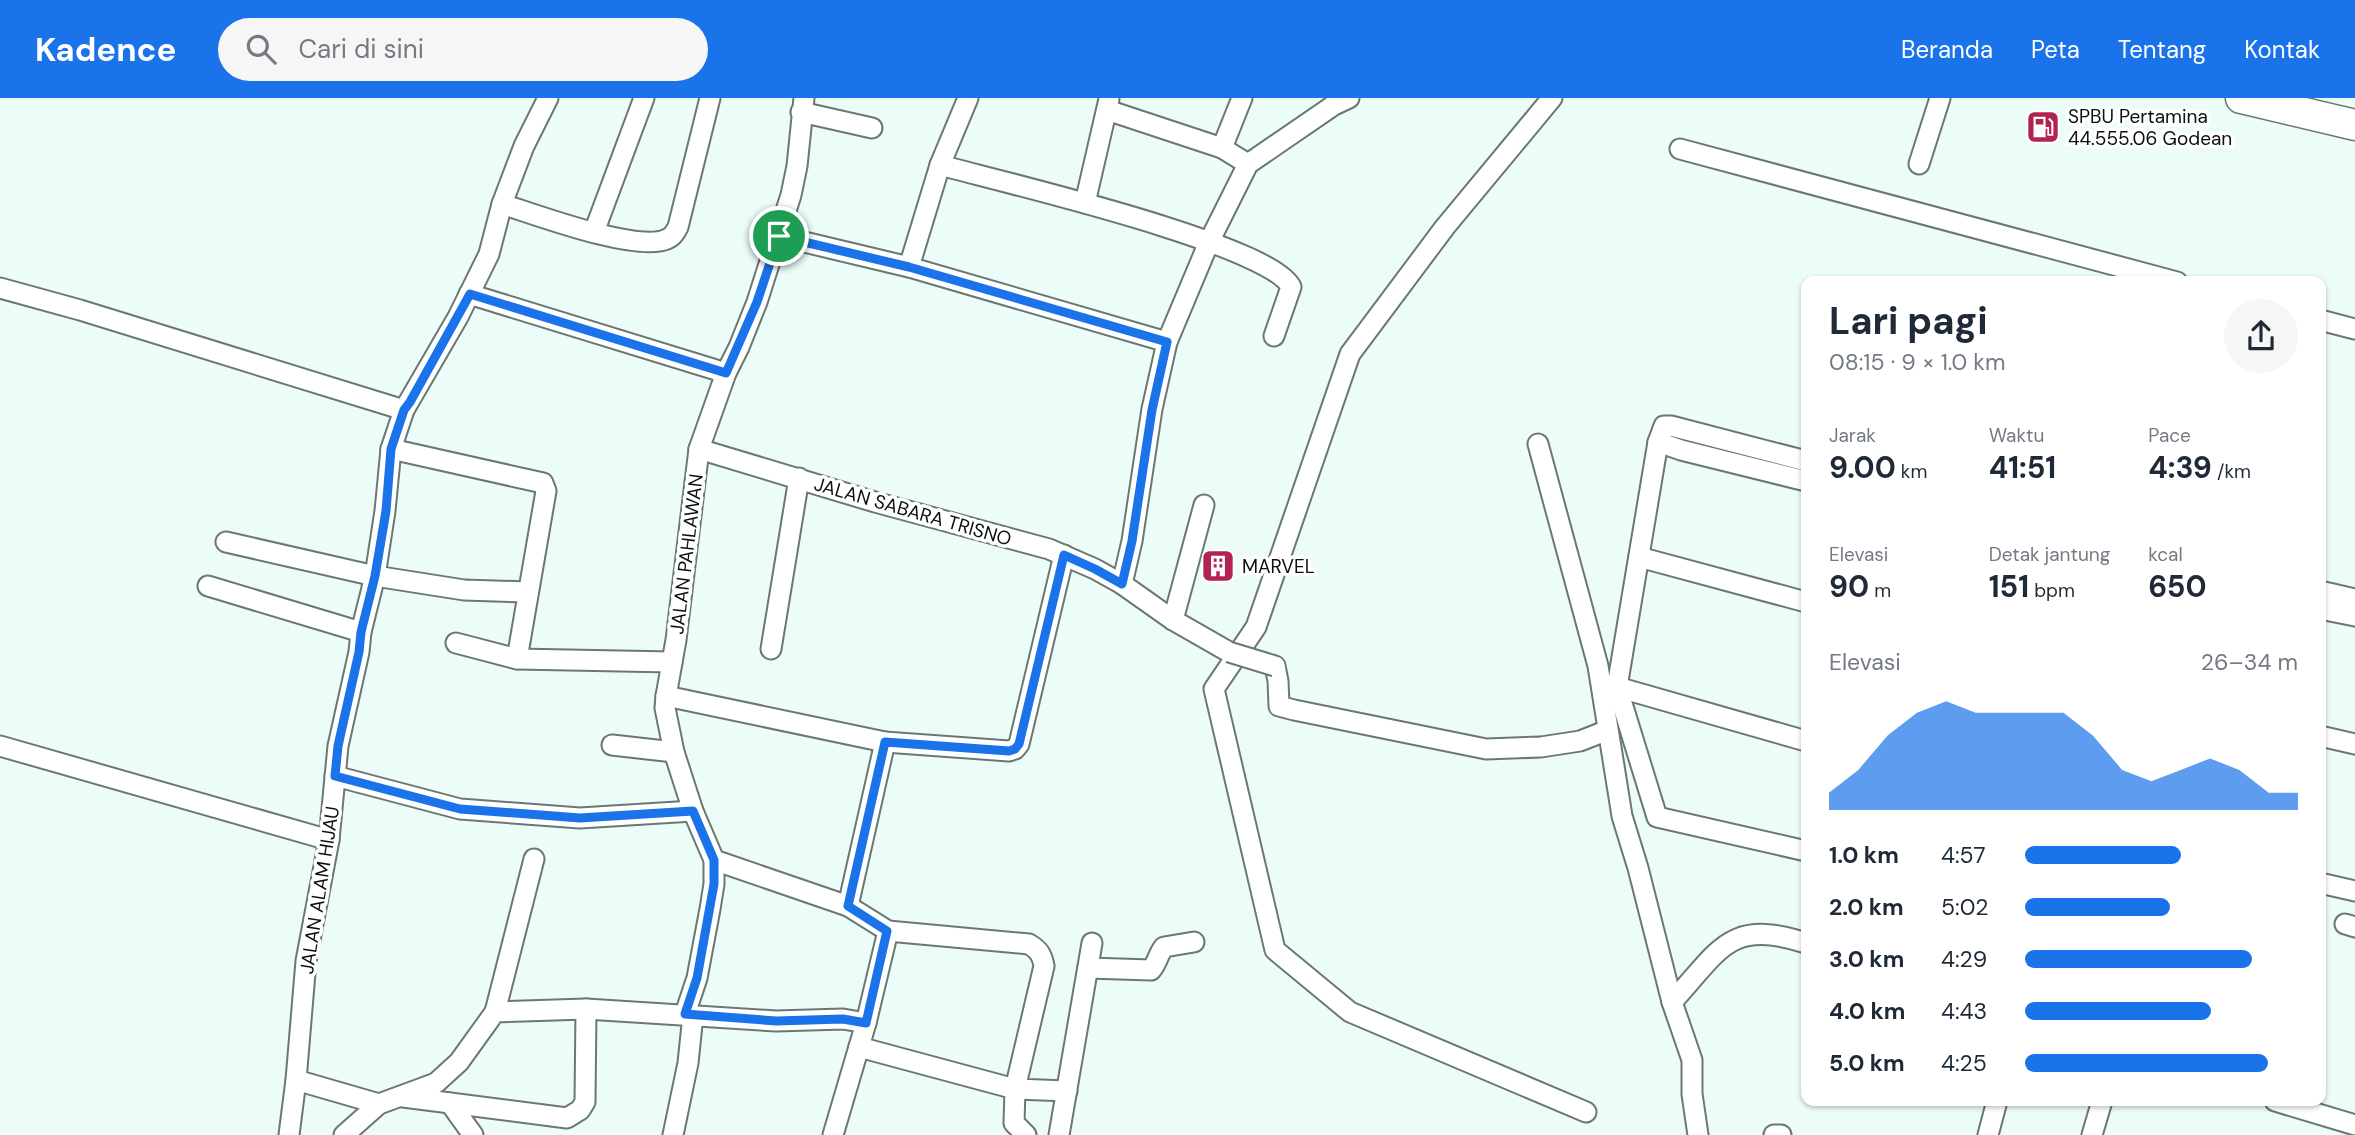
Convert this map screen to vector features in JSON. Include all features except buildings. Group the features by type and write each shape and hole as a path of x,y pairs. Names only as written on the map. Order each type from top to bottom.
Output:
{"main road":[{"path":"2241,98 2355,125"}],"street":[{"name":"JALAN ALAM HIJAU","path":"289,1135 306,961 329,840 338,746 375,576 386,511 391,449 404,410 470,294 489,254 502,204 524,146 548,98"},
{"path":"594,232 644,98"},
{"path":"502,204 594,232 646,242 659,242 673,236 678,227 709,98"},
{"path":"909,267 940,165 968,98"},
{"path":"1122,584 1132,541 1152,410 1167,342 1200,238 1238,157 1242,98"},
{"path":"1238,157 1349,98"},
{"path":"1552,98 1445,227 1350,354 1256,627 1214,689 1275,950 1350,1013 1586,1112"},
{"path":"1919,163 1940,98"},
{"path":"1085,204 1108,104 1238,157"},
{"path":"802,105 872,128"},
{"name":"JALAN PAHLAWAN","path":"673,1135 688,1063 689,1015 710,909 714,860 693,811 674,752 665,708 666,696 699,449 726,373 757,302 792,195 802,105"},
{"path":"1680,149 2155,276"},
{"path":"940,165 1085,204 1200,238 1240,253 1287,279 1292,287 1274,336"},
{"path":"779,236 909,267 1167,342"},
{"path":"0,288 404,410"},
{"path":"470,294 726,373"},
{"path":"2326,322 2355,329"},
{"path":"1801,460 1664,426 1658,442 1617,687 1657,817 1801,850"},
{"path":"1658,442 1801,480"},
{"path":"1538,444 1598,666 1622,816 1672,1002 1692,1060 1692,1094 1698,1135"},
{"path":"391,449 543,483 547,491 517,659"},
{"name":"JALAN SABARA TRISNO","path":"699,449 1064,555 1122,584 1173,620 1228,652 1275,666 1279,706 1486,749 1541,747 1580,741 1607,733"},
{"path":"771,649 799,478"},
{"path":"1173,620 1204,505"},
{"path":"226,542 375,576 464,590 528,592"},
{"path":"666,696 885,742 1009,751 1015,749 1019,744 1064,555"},
{"path":"1639,558 1801,601"},
{"path":"208,586 361,632"},
{"path":"2326,607 2355,599"},
{"path":"2326,609 2355,617"},
{"path":"456,643 517,659 672,662"},
{"path":"1617,687 1801,740"},
{"path":"2326,737 2355,744"},
{"path":"848,906 885,742"},
{"path":"612,745 674,752"},
{"path":"0,746 329,840"},
{"path":"335,776 460,809 580,818 693,811"},
{"path":"344,1135 379,1104 436,1083 459,1062 495,1013 534,859"},
{"path":"714,860 848,906 887,931 1029,944 1038,949 1044,966 1015,1089 1014,1123 1026,1135"},
{"path":"2326,884 2355,891"},
{"path":"833,1135 866,1023 887,931"},
{"path":"1672,1002 1726,943 1750,933 1779,935 1801,942"},
{"path":"1088,968 1151,970 1164,947 1194,942"},
{"path":"1059,1135 1092,943"},
{"path":"495,1013 586,1009 776,1021 843,1019 866,1023"},
{"path":"401,1097 567,1118 580,1110 585,1102 586,1009"},
{"path":"859,1047 1015,1089 1067,1091"},
{"path":"296,1080 379,1104"},
{"path":"450,1103 473,1135"},
{"path":"1988,1135 1996,1106"},
{"path":"2092,1135 2101,1106"},
{"path":"2292,1106 2355,1125"},
{"path":"1774,1135 1781,1135"}],"place":[{"name":"SPBU Pertamina 44.555.06 Godean","path":"2043,127"},
{"name":"MARVEL","path":"1218,566"}],"route":[{"path":"779,236 909,267 1167,342 1152,410 1144,472 1122,584 1064,555 1019,744 1009,751 885,742 848,906 887,931 866,1023 843,1019 776,1021 685,1014 697,978 714,884 714,860 693,811 580,818 460,809 335,776 338,746 375,576 386,511 391,449 404,410 470,294 726,373 757,302 779,236"}]}
